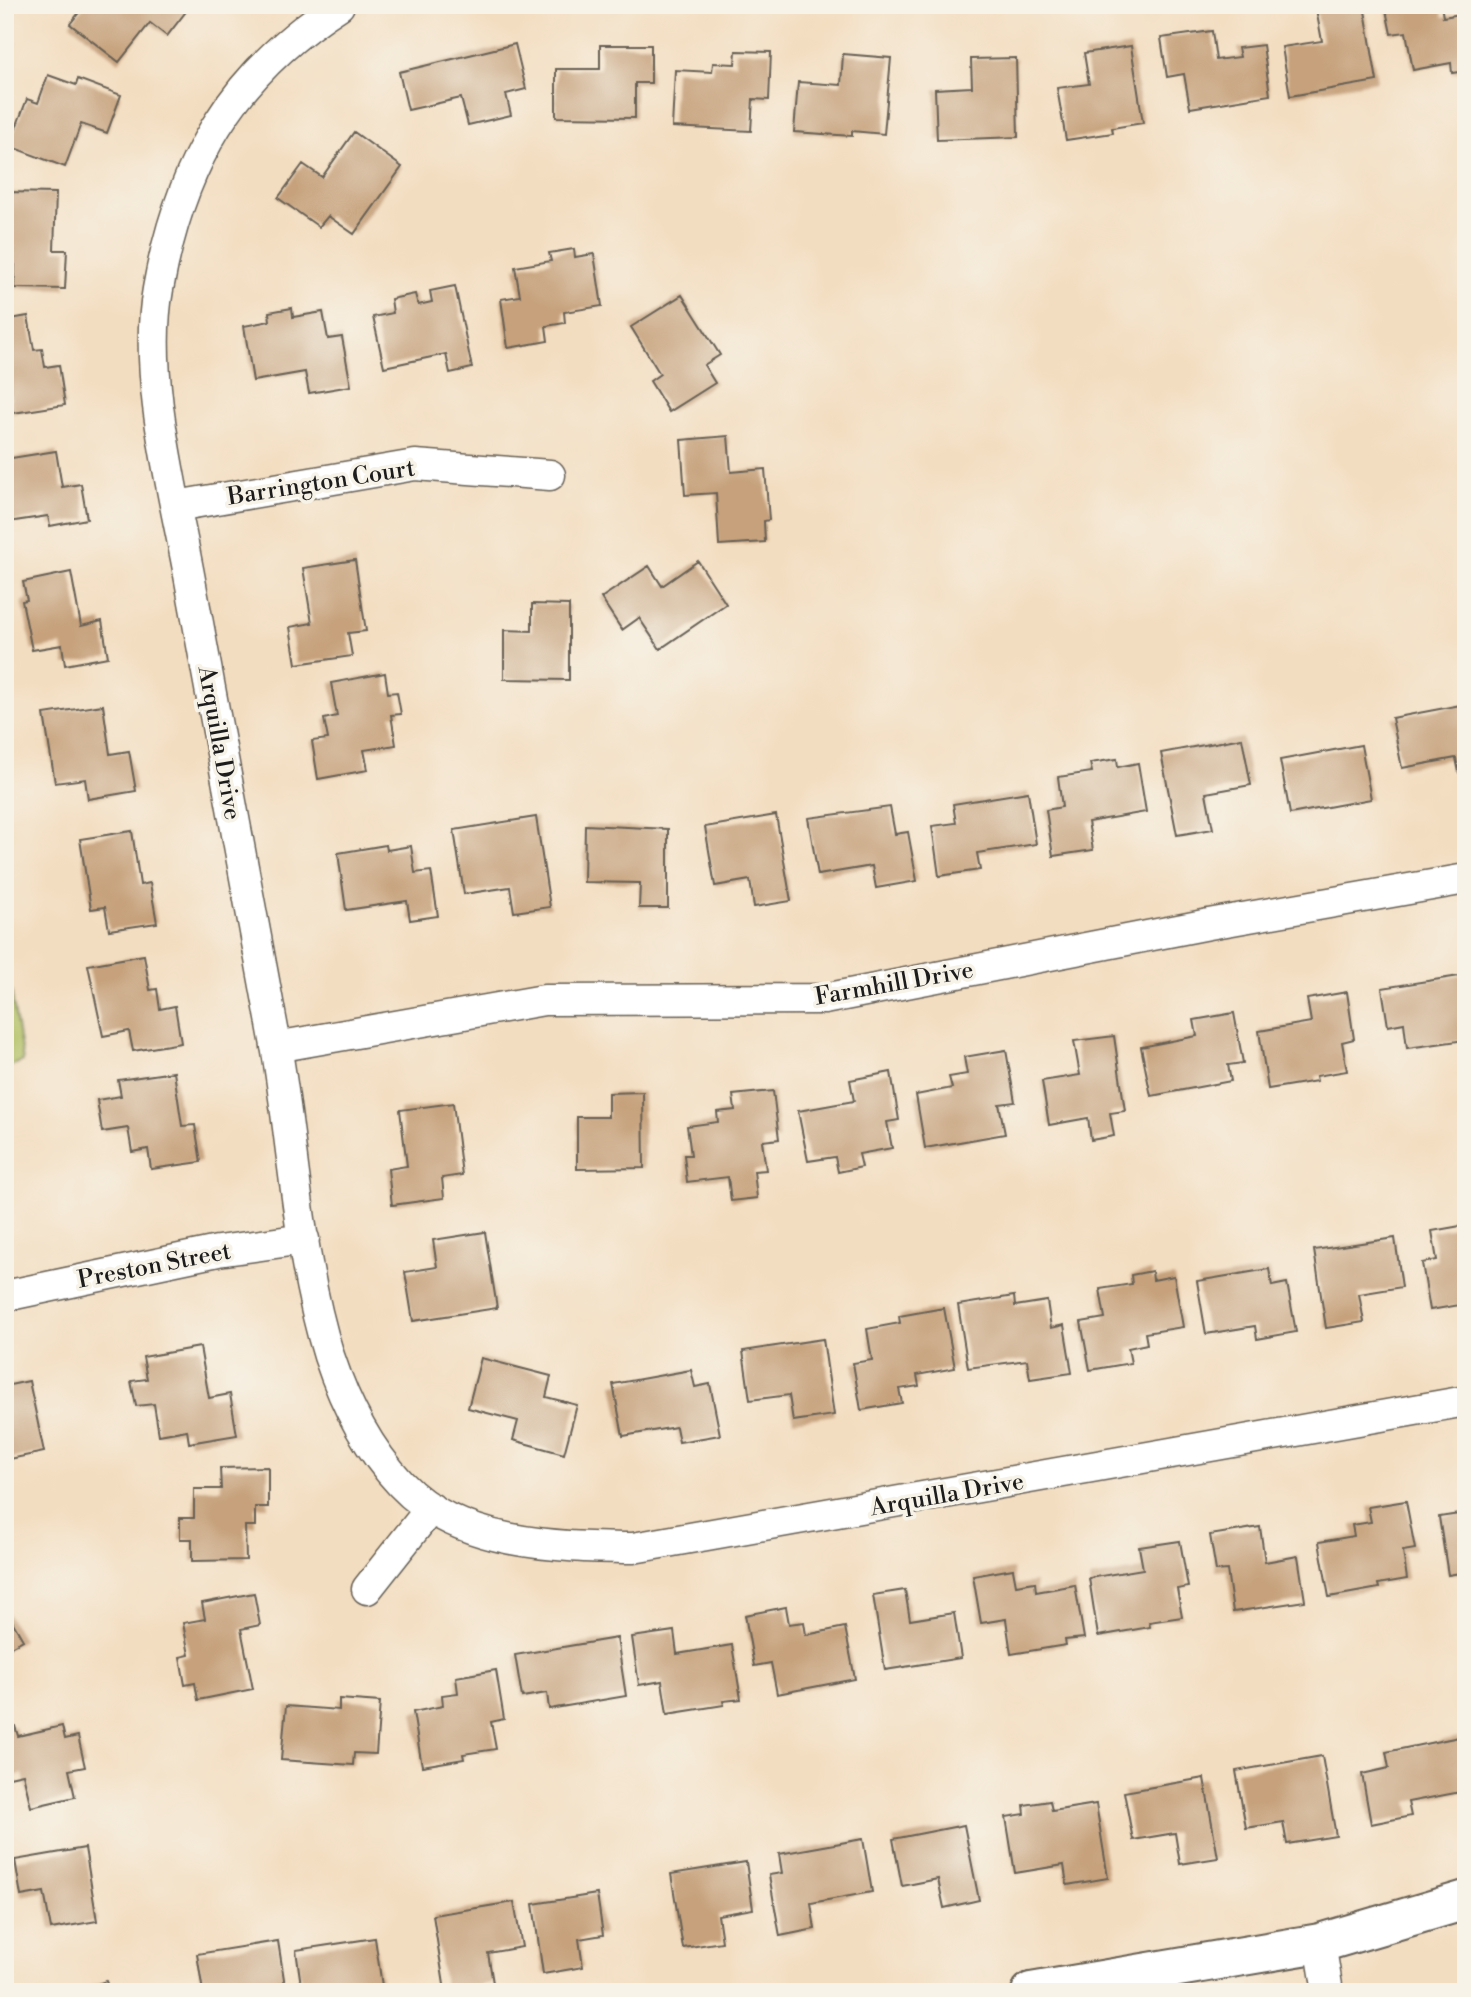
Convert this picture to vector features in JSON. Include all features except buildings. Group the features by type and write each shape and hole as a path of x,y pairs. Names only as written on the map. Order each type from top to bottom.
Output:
{"street":[{"name":"Arquilla Drive","path":"339,5 310,23 259,69 213,126 181,198 158,290 154,332 157,392 276,1047 317,1311 345,1398 401,1484 431,1508 468,1526 509,1538 569,1547 633,1548 1466,1401"},
{"name":"Barrington Court","path":"176,506 415,465 550,475"},
{"name":"Farmhill Drive","path":"276,1047 544,1000 824,999 1209,924 1466,879"},
{"name":"Preston Street","path":"5,1296 218,1251 304,1239"},
{"path":"367,1589 431,1508"},
{"path":"1031,1992 1320,1943 1466,1900"},
{"path":"1320,1943 1328,1992"}],"green space":[{"path":"5,956 23,1061 5,1068"}]}
